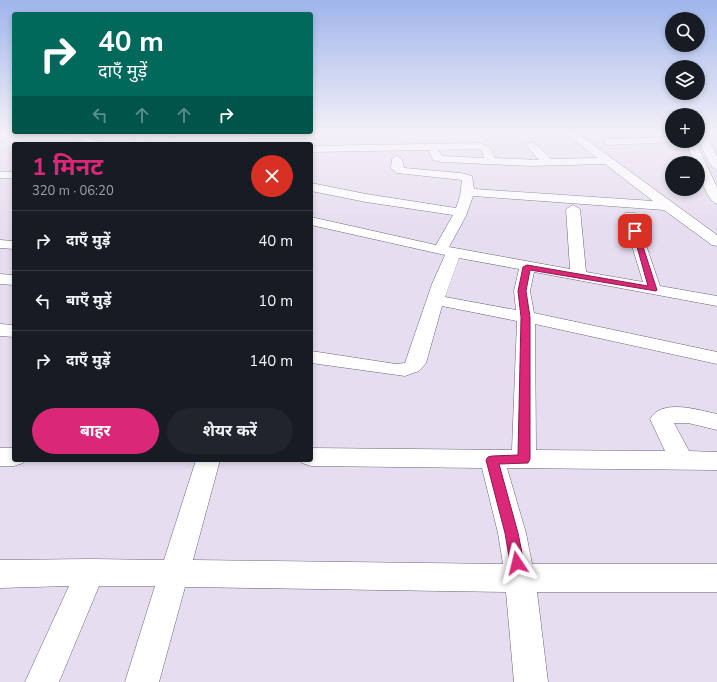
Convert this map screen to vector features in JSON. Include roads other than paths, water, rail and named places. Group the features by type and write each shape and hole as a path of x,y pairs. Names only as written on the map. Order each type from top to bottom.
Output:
{"street":[{"path":"313,357 396,370 412,367 416,363 435,300 454,227 468,192 468,178 466,176 401,171 397,168 397,164"},
{"path":"609,164 717,242"},
{"path":"705,171 714,186 717,200"},
{"path":"0,175 12,175"},
{"path":"313,187 366,198 460,212"},
{"path":"468,192 667,206"},
{"path":"573,209 578,276"},
{"path":"630,216 653,290"},
{"path":"313,231 317,222 447,252 717,301"},
{"path":"0,244 12,245"},
{"path":"524,459 526,317 522,291 527,267"},
{"path":"0,279 12,280"},
{"path":"435,300 526,317 717,358"},
{"path":"0,330 12,331"},
{"path":"682,461 661,419 664,416 672,414 717,422"},
{"path":"0,458 12,457"},
{"path":"313,457 492,460 717,461"},
{"path":"492,460 512,533 520,578 531,682"},
{"path":"142,682 207,462"},
{"path":"42,682 90,572"},
{"path":"0,574 90,572 520,578 717,578"}]}
